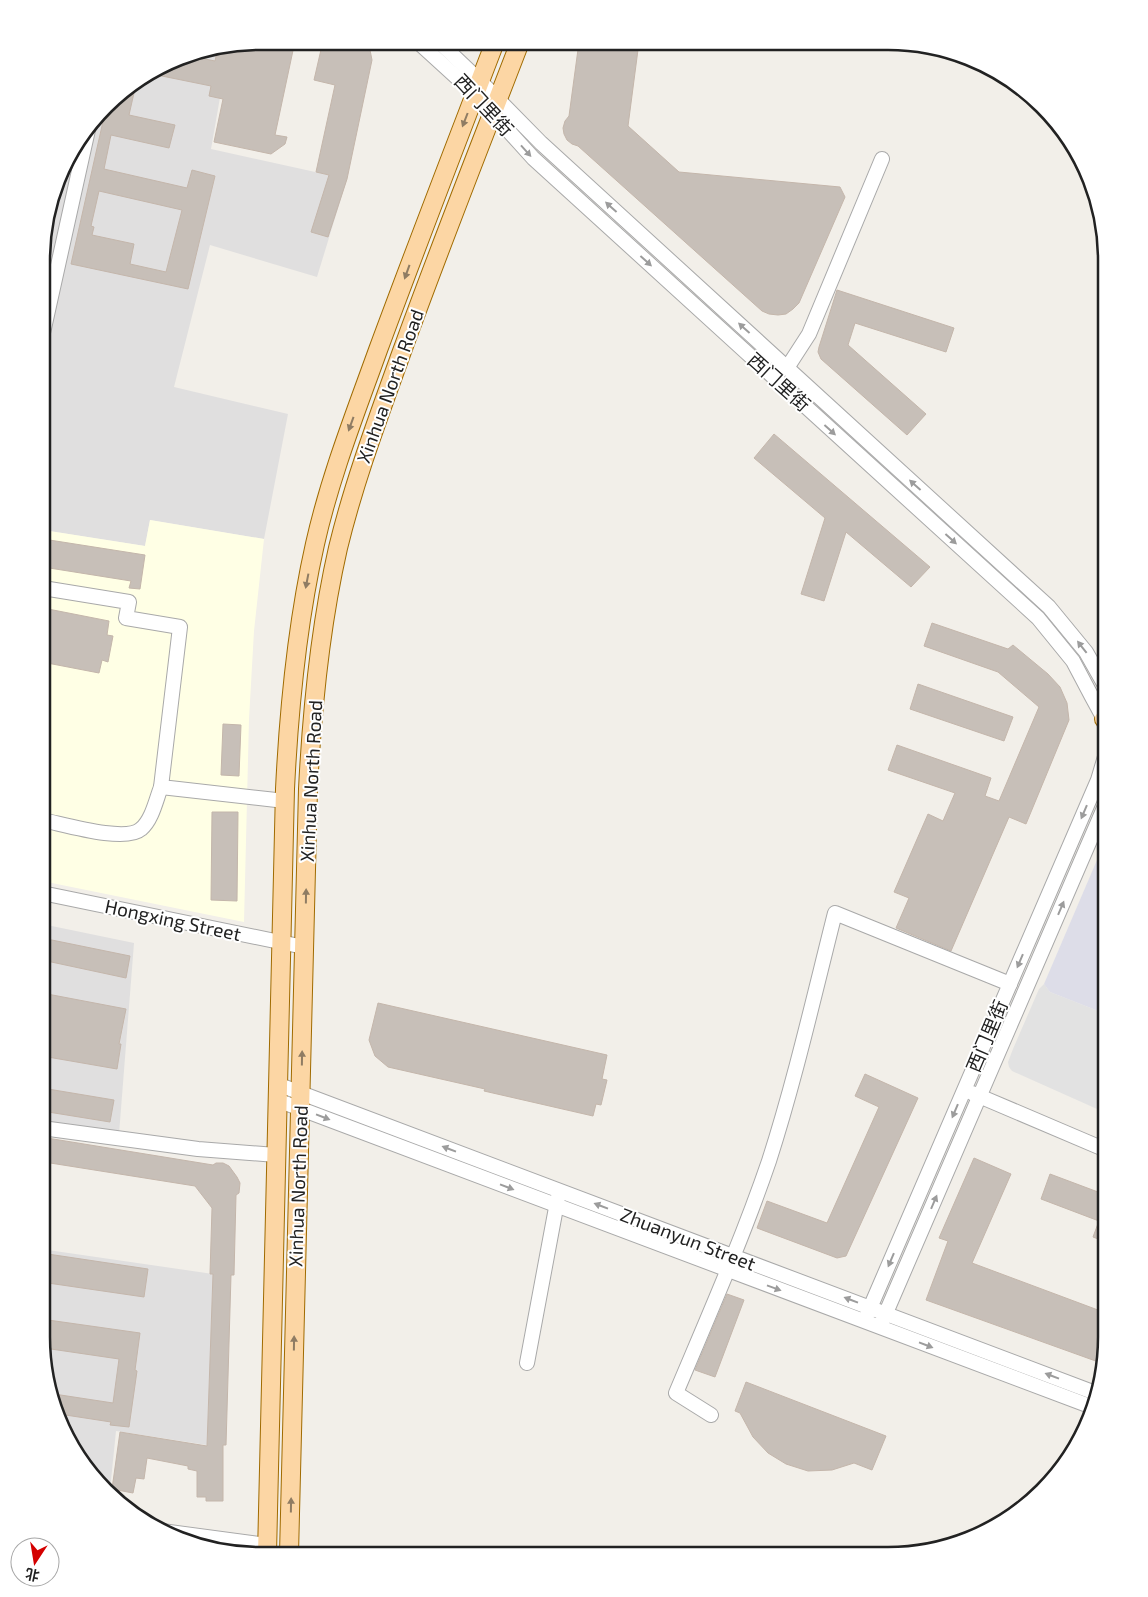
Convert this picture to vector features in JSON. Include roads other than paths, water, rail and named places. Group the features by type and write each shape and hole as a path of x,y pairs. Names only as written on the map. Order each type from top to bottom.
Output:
{"main road":[{"name":"Xinhua North Road","path":"267,1547 285,801 290,715 301,617 315,544 340,453 407,271 492,50"},
{"name":"Xinhua North Road","path":"290,1547 308,790 313,717 324,620 338,549 363,461 435,261 517,50"}],"street":[{"name":"西门里街","path":"428,50 478,88 495,106 532,158 1038,618 1073,661 1098,706"},
{"path":"446,50 478,88"},
{"path":"495,106 541,143 1049,607 1086,652 1098,674"},
{"path":"50,287 85,143"},
{"path":"787,368 809,334 882,159"},
{"path":"50,589 129,602 126,618 180,628 161,787 147,822 134,833 111,834 50,822"},
{"name":"西门里街","path":"865,1322 1098,780"},
{"path":"161,787 285,801"},
{"path":"880,1327 1098,820"},
{"name":"Hongxing Street","path":"50,895 304,947"},
{"path":"711,1416 676,1393 734,1256 768,1162 785,1107 836,913 1010,984"},
{"path":"965,1089 1098,1147"},
{"name":"Zhuanyun Street","path":"277,1092 556,1205 1087,1405"},
{"name":"Zhuanyun Street","path":"300,1101 559,1190 1091,1391"},
{"path":"50,1129 198,1149 276,1155"},
{"path":"527,1363 559,1190"},
{"path":"195,1537 250,1547"}]}
